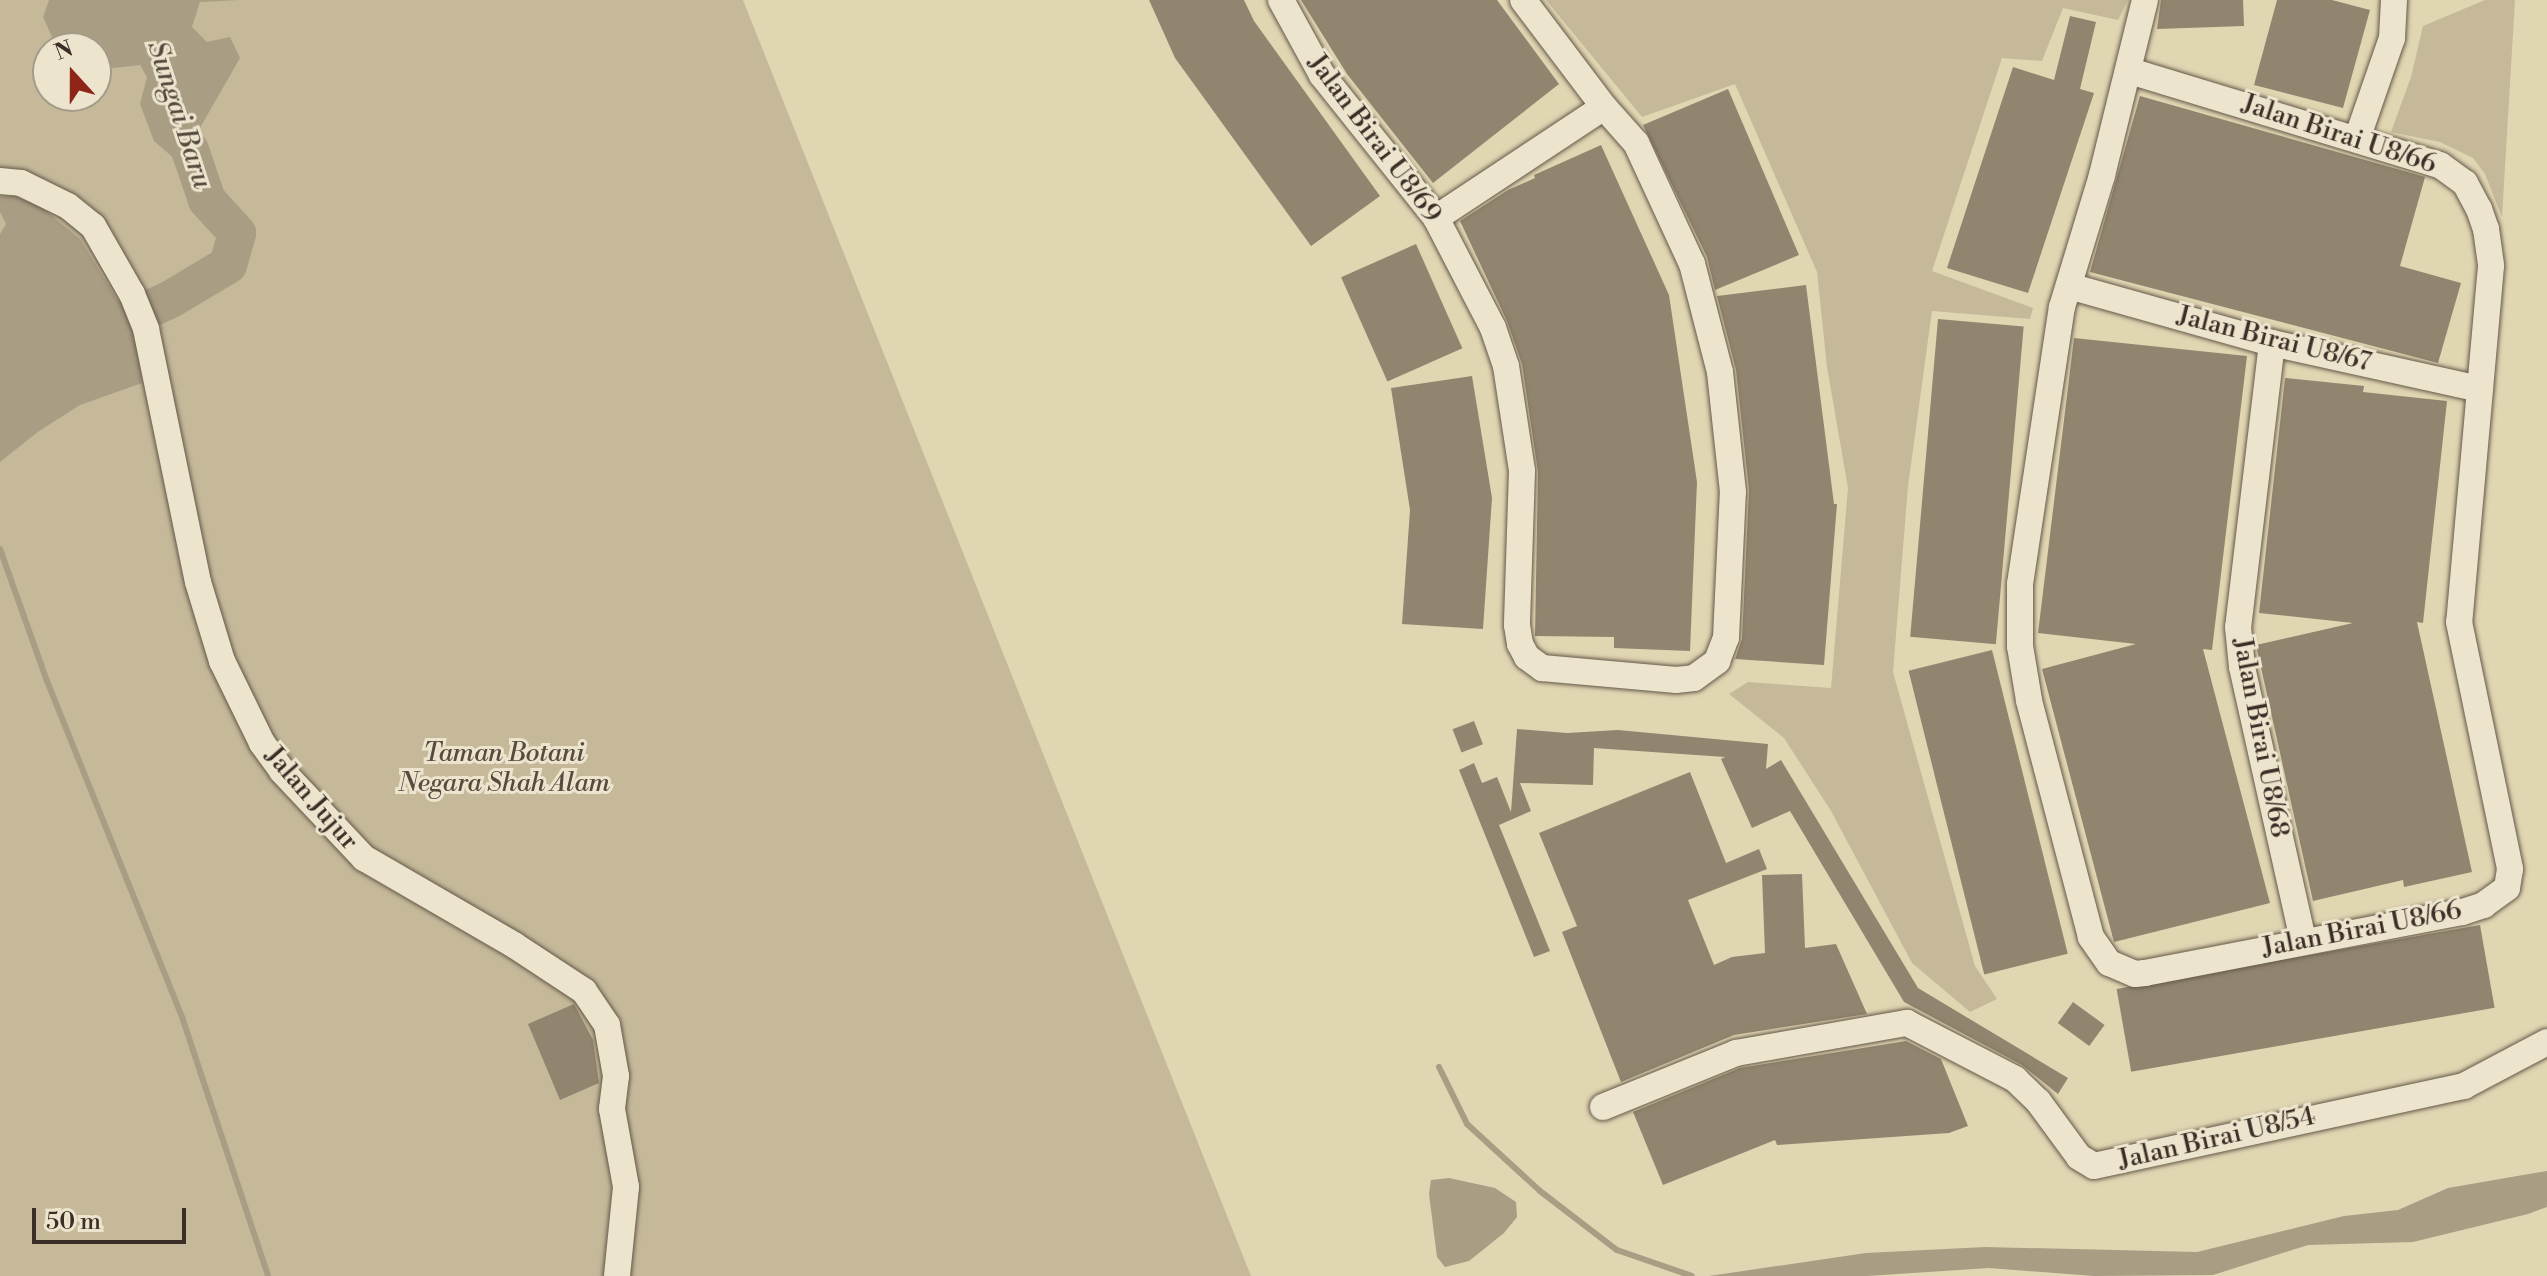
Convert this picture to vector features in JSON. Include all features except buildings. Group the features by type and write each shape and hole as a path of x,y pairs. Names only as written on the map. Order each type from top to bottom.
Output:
{"street":[{"name":"Jalan Birai U8/69","path":"1281,0 1322,75 1436,218 1493,328 1506,366 1522,471 1520,644 1527,657 1542,668 1688,679 1706,672 1717,661 1726,638 1733,492 1720,372 1692,264 1636,143 1604,107 1523,0"},
{"name":"Jalan Birai U8/66","path":"2130,71 2440,165 2455,174 2472,194 2486,229 2491,266 2459,622 2510,869 2507,888 2492,901 2462,912 2135,974 2109,963 2091,937 2029,700 2020,646 2020,584 2062,307 2130,71 2145,0"},
{"path":"2357,139 2392,38 2394,0"},
{"path":"1436,218 1604,107"},
{"name":"Jalan Jujur","path":"0,181 21,183 56,200 93,226 132,294 146,329 198,582 222,661 262,743 282,771 364,858 514,945 584,991 607,1025 616,1076 612,1109 626,1187 617,1276"},
{"name":"Jalan Birai U8/67","path":"2069,286 2272,343 2480,389"},
{"name":"Jalan Birai U8/68","path":"2272,343 2238,627 2242,667 2303,940"},
{"name":"Jalan Birai U8/54","path":"1603,1107 1736,1053 1907,1023 2015,1079 2038,1101 2079,1157 2094,1166 2464,1086 2547,1042"}],"green space":[{"name":"Taman Botani Negara Shah Alam","path":"0,0 743,0 1251,1276 0,1276"},
{"path":"1546,0 2128,0 2118,20 2063,8 2042,61 2002,58 1932,271 2033,308 2030,319 1932,311 1908,486 1893,672 1975,966 1997,999 1970,1012 1912,963 1831,811 1784,738 1729,694 1748,682 1831,688 1848,488 1827,367 1817,272 1735,84 1642,117"},
{"path":"2485,0 2515,0 2502,217 2485,174 2473,158 2440,142 2391,132 2411,77 2423,26"}],"water":[{"path":"49,0 239,0 200,2 192,27 207,42 230,37 240,58 197,133 200,153 219,180 218,199 194,203 185,190 176,160 154,141 140,104 147,77 140,65 112,68 112,32 50,32 43,17"},
{"path":"14,196 41,207 80,239 118,301 136,345 142,383 80,405 39,431 0,462 0,234 6,224 0,212 0,197"},
{"path":"2547,1171 2547,1207 2528,1214 2413,1242 2308,1245 2213,1275 2094,1276 1989,1268 1867,1276 1709,1276 1866,1253 1985,1247 2197,1252 2344,1216 2398,1210 2448,1188"},
{"path":"1449,1178 1495,1188 1516,1202 1517,1217 1504,1233 1469,1261 1445,1267 1437,1257 1429,1194 1431,1180"}],"waterway":[{"name":"Sungai Baru","path":"74,322 126,320 171,299 228,265 237,233 207,200 190,150"},
{"path":"0,549 47,681 183,1020 268,1276"},
{"path":"1439,1067 1467,1124 1540,1191 1617,1250 1692,1276"}]}
